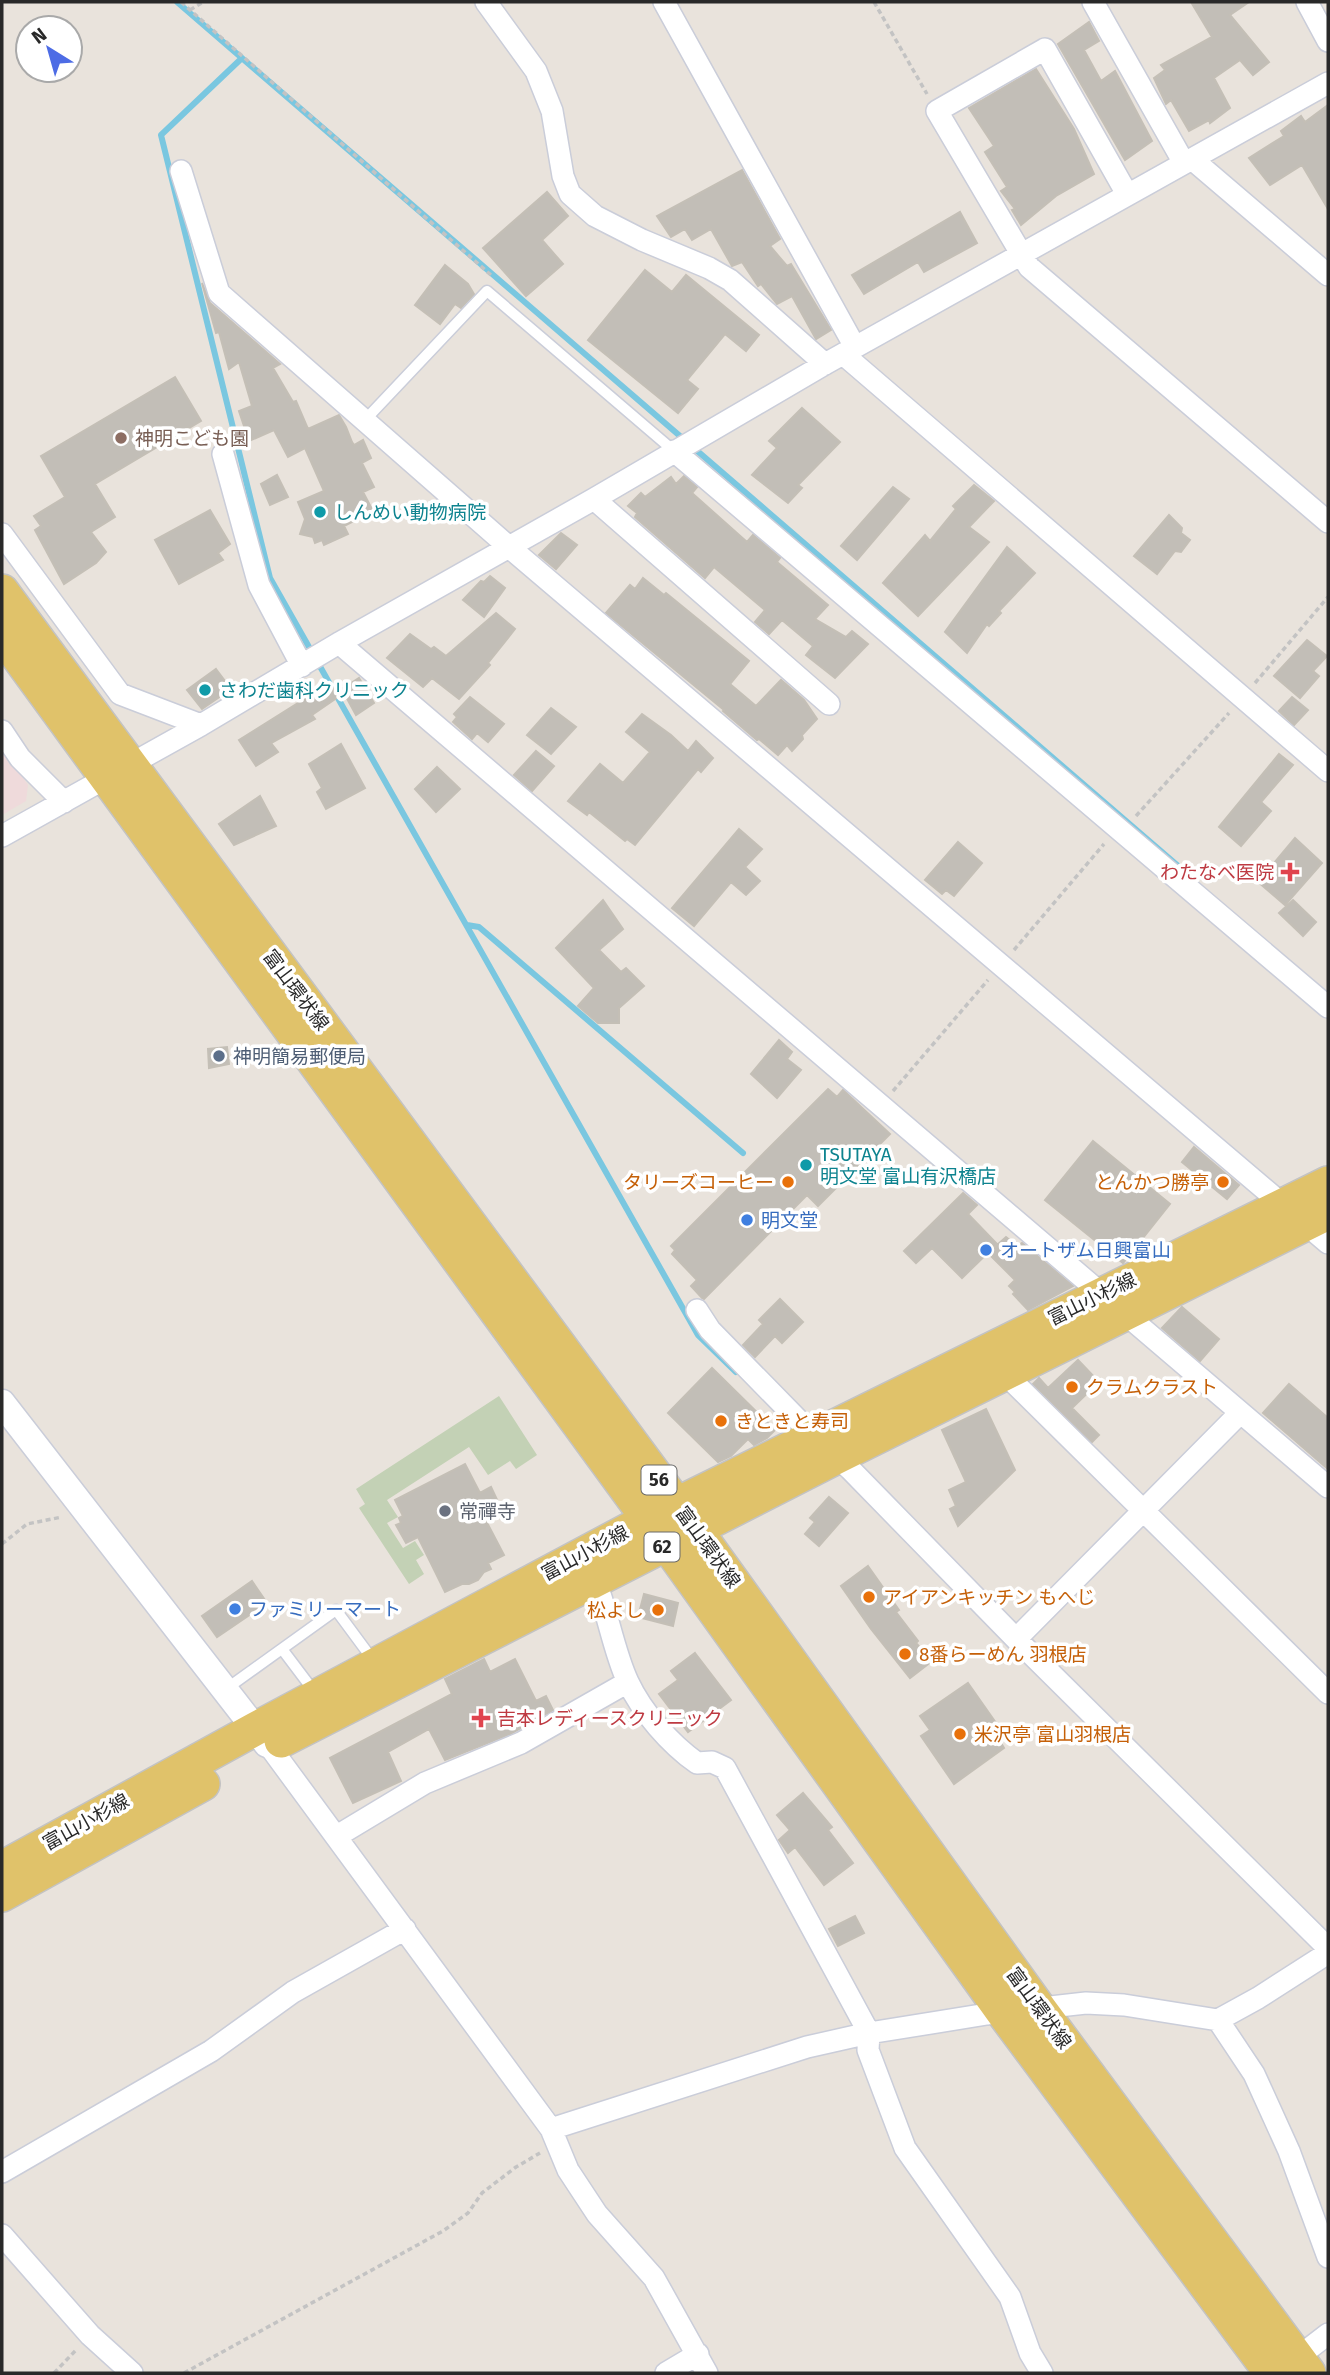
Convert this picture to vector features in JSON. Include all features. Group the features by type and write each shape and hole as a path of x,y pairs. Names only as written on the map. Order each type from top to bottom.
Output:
{"main road":[{"name":"富山環状線","path":"2,591 118,771 657,1532 1003,2013 1288,2369"},
{"name":"富山環状線","path":"2,635 118,771 686,1517 1040,2009 1288,2369"},
{"name":"富山小杉線","path":"2,1895 263,1738 318,1696 377,1665 657,1532 1112,1304 1312,1221 1328,1183"},
{"name":"富山小杉線","path":"826,1446 1004,1373 1112,1304"},
{"name":"富山小杉線","path":"2,1868 263,1738 594,1581 657,1532"}],"street":[{"path":"486,2 536,71 552,111 563,176 570,194 595,216 730,280 841,355 1328,771"},
{"path":"665,2 841,355"},
{"path":"1093,2 1188,161 1328,275"},
{"path":"1307,2 1328,41"},
{"path":"1127,194 1045,49 937,111 1029,267 1328,522"},
{"path":"2,836 201,725 841,355 1328,83"},
{"path":"181,172 219,293 509,547 1002,964 1312,1221"},
{"path":"674,451 1328,1007"},
{"path":"223,454 259,585 302,666"},
{"path":"594,499 829,704"},
{"path":"2,534 120,694 201,725"},
{"path":"339,643 1328,1487"},
{"path":"2,731 20,758 64,802"},
{"path":"553,2136 807,2047 869,2033 1086,2003 1124,2005 1218,2020 1258,1998 1328,1951 709,1330 697,1310"},
{"path":"1004,1373 1328,1693"},
{"path":"2,1403 337,1836 553,2136 568,2170 597,2214 654,2278 702,2364 666,2373"},
{"path":"1016,1639 1240,1413"},
{"path":"594,1581 628,1682 650,1717 697,1763 712,1762 725,1768 869,2033 868,2050 905,2148 1010,2297 1030,2353 1042,2373"},
{"path":"337,1836 425,1783 520,1743 628,1682"},
{"path":"2,2172 211,2050 293,1992 405,1928"},
{"path":"1218,2020 1254,2074 1289,2151 1328,2257"},
{"path":"2,2235 90,2335 132,2373"},
{"path":"1288,2369 1328,2334"}],"lane":[{"path":"366,419 487,291 674,451"},
{"path":"225,1690 336,1610 377,1665"},
{"path":"282,1649 318,1696"}],"path":[{"path":"181,2 496,279"},
{"path":"190,10 204,2"},
{"path":"874,2 937,111"},
{"path":"881,1106 1117,829 1140,813 1328,597"},
{"path":"2,1544 27,1524 86,1512"},
{"path":"184,2373 443,2231 468,2213 482,2193 553,2136"},
{"path":"54,2373 90,2335"}],"shaded area":[{"path":"2,747 28,785 26,801 2,815"}],"green space":[{"path":"499,1396 537,1455 516,1469 510,1461 488,1475 469,1447 387,1500 398,1517 387,1523 403,1548 415,1541 424,1555 416,1560 424,1574 409,1584 359,1508 365,1504 356,1489"}],"building":[{"path":"1191,2 1249,2 1230,15 1269,62 1253,75 1240,60 1214,78 1230,108 1210,123 1209,120 1189,131 1171,100 1166,104 1154,78 1165,70 1161,65 1212,37"},
{"path":"1089,22 1099,41 1084,50 1101,81 1115,71 1152,141 1125,160 1058,44"},
{"path":"1036,69 1074,129 1094,174 1056,196 1021,225 1012,210 1015,209 1001,191 1007,187 985,152 994,146 969,108"},
{"path":"1328,105 1328,209 1302,165 1270,185 1249,158 1284,136 1281,131 1301,116 1305,122"},
{"path":"742,170 780,239 770,246 787,266 791,264 831,330 816,339 792,296 777,304 761,284 758,286 742,262 732,266 711,229 692,240 685,229 671,237 657,216"},
{"path":"547,192 568,216 542,240 563,264 526,296 483,248"},
{"path":"960,212 977,243 924,272 918,262 864,294 852,275"},
{"path":"445,265 468,284 474,294 461,308 455,304 440,324 415,305"},
{"path":"645,270 672,292 686,275 759,335 746,351 725,334 687,380 698,389 678,413 588,340"},
{"path":"202,283 210,303 280,364 273,368 293,402 296,401 308,429 339,415 354,445 363,440 371,458 362,463 374,487 363,492 373,511 344,526 348,534 324,545 322,540 315,543 313,537 300,534 305,519 298,502 324,491 305,448 288,457 274,430 249,441 239,411 252,406 239,362 229,369"},
{"name":"神明こども園","path":"175,377 201,421 95,484 115,517 91,532 106,552 96,563 64,584 35,530 41,526 34,516 65,497 41,456"},
{"path":"802,408 840,442 798,485 802,488 788,503 752,475 777,448 769,441"},
{"path":"277,475 288,497 270,505 261,484"},
{"path":"684,476 697,487 692,493 747,542 753,535 780,558 777,562 828,605 815,619 846,637 852,631 868,644 835,678 806,655 813,646 782,620 769,634 755,622 765,610 714,567 705,578 635,517 637,513 628,506 641,493 645,497 671,477 676,484"},
{"path":"974,485 994,501 969,527 989,542 918,616 883,583 925,535 930,541 956,509 953,506"},
{"path":"893,487 909,499 857,560 841,546"},
{"path":"210,510 230,544 218,553 223,560 179,584 155,540"},
{"path":"1169,515 1182,528 1181,533 1190,540 1181,552 1175,551 1157,574 1134,556"},
{"path":"561,533 577,545 556,569 539,555"},
{"path":"1007,547 1035,573 999,611 1001,613 989,626 987,624 967,653 945,632"},
{"path":"490,576 505,588 484,617 463,600 481,581 484,582"},
{"path":"643,578 664,595 666,593 749,661 730,684 756,706 781,680 804,700 817,719 792,751 787,745 778,755 757,740 606,613 630,585 635,589"},
{"path":"496,613 515,629 488,663 490,665 459,699 432,678 423,687 387,658 410,634 446,656"},
{"path":"1307,640 1327,656 1313,671 1319,676 1300,698 1274,676"},
{"name":"さわだ歯科クリニック","path":"216,669 231,689 202,709 187,690"},
{"path":"359,678 374,703 356,715 344,693 312,715 315,719 271,743 278,752 256,766 239,740 303,700 340,685 342,689"},
{"path":"470,697 504,724 488,742 477,733 472,739 453,722 457,717 454,714"},
{"path":"1292,697 1308,710 1294,725 1279,711"},
{"path":"551,708 576,727 551,754 527,735"},
{"path":"642,714 688,751 696,741 713,758 701,772 698,769 635,845 627,839 625,841 589,812 587,815 568,801 600,764 623,783 650,752 626,732"},
{"path":"341,744 365,788 326,809 317,792 322,788 309,764"},
{"path":"536,751 554,766 532,791 514,775"},
{"path":"1279,754 1293,765 1261,802 1271,811 1241,846 1219,827"},
{"path":"437,767 460,789 436,812 415,789"},
{"path":"260,796 276,826 234,845 219,824"},
{"path":"739,829 762,849 745,867 760,881 746,895 731,882 694,926 672,908"},
{"name":"わたなべ医院","path":"1295,838 1322,863 1285,905 1258,882"},
{"path":"958,842 982,863 954,896 946,890 942,894 925,880"},
{"path":"603,900 623,929 599,950 621,972 626,968 644,986 619,1008 619,1023 598,1023 578,1006 594,988 556,948"},
{"path":"1293,900 1316,922 1303,936 1279,913"},
{"path":"779,1040 792,1052 787,1059 801,1070 777,1098 751,1074"},
{"name":"神明簡易郵便局","path":"227,1047 229,1064 209,1068 208,1049"},
{"name":"TSUTAYA 明文堂 富山有沢橋店","path":"828,1089 837,1097 843,1090 890,1134 818,1206 807,1195 704,1299 702,1298 691,1286 697,1280 672,1254 675,1250 671,1246"},
{"path":"1093,1141 1170,1204 1123,1263 1045,1200"},
{"path":"1194,1147 1239,1185 1227,1199 1182,1162"},
{"path":"963,1193 977,1205 968,1214 997,1244 962,1278 932,1248 916,1263 904,1251"},
{"path":"1006,1237 1017,1246 1022,1243 1073,1286 1028,1310 1009,1286 1015,1280 988,1253"},
{"path":"780,1299 803,1322 782,1343 775,1336 755,1357 743,1345 763,1324 759,1320"},
{"path":"1182,1307 1219,1339 1200,1361 1162,1328"},
{"name":"クラムクラスト","path":"1078,1360 1099,1382 1072,1408 1099,1435 1092,1442 1033,1384 1039,1378 1048,1388"},
{"name":"きときと寿司","path":"712,1368 775,1430 754,1445 748,1439 731,1456 718,1462 668,1413"},
{"path":"1289,1384 1328,1418 1328,1469 1263,1413"},
{"path":"986,1409 1015,1470 958,1526 950,1509 956,1506 949,1490 966,1482 942,1430"},
{"name":"常禪寺","path":"465,1464 480,1493 491,1487 500,1506 483,1515 504,1555 488,1563 491,1569 484,1572 478,1580 445,1592 418,1537 406,1543 396,1525 401,1523 399,1518 403,1516 395,1500"},
{"path":"829,1497 848,1513 819,1546 805,1534 815,1522 810,1518"},
{"path":"868,1566 899,1610 896,1612 918,1641 916,1643 932,1661 910,1678 841,1586"},
{"name":"ファミリーマート","path":"252,1581 267,1603 217,1637 202,1616"},
{"name":"松よし","path":"644,1594 678,1603 673,1626 638,1617"},
{"path":"695,1653 731,1700 688,1732 659,1694 678,1680 671,1671"},
{"name":"吉本レディースクリニック","path":"484,1659 490,1672 515,1659 536,1701 546,1696 553,1710 510,1734 445,1760 429,1729 388,1752 401,1781 353,1803 330,1758 452,1694 445,1679"},
{"name":"米沢亭 富山羽根店","path":"968,1683 996,1723 991,1726 1004,1748 954,1784 921,1736 930,1730 920,1716"},
{"path":"803,1793 832,1827 828,1830 853,1863 824,1885 795,1847 788,1853 779,1840 790,1830 777,1815"},
{"path":"855,1916 864,1933 838,1946 829,1929"}],"waterway":[{"path":"177,2 1184,871"},
{"path":"242,58 161,135 270,578 698,1335 736,1372"},
{"path":"467,925 479,927 743,1153"}],"place":[{"name":"神明こども園","path":"121,438"},
{"name":"しんめい動物病院","path":"320,512"},
{"name":"さわだ歯科クリニック","path":"205,690"},
{"name":"わたなべ医院","path":"1290,872"},
{"name":"神明簡易郵便局","path":"219,1056"},
{"name":"TSUTAYA 明文堂 富山有沢橋店","path":"806,1165"},
{"name":"タリーズコーヒー","path":"788,1182"},
{"name":"とんかつ勝亭","path":"1223,1182"},
{"name":"明文堂","path":"747,1220"},
{"name":"オートザム日興富山","path":"986,1250"},
{"name":"クラムクラスト","path":"1072,1387"},
{"name":"きときと寿司","path":"721,1421"},
{"name":"常禪寺","path":"445,1511"},
{"name":"アイアンキッチン もへじ","path":"869,1597"},
{"name":"ファミリーマート","path":"235,1609"},
{"name":"松よし","path":"658,1610"},
{"name":"8番らーめん 羽根店","path":"905,1654"},
{"name":"吉本レディースクリニック","path":"481,1718"},
{"name":"米沢亭 富山羽根店","path":"960,1734"}]}
